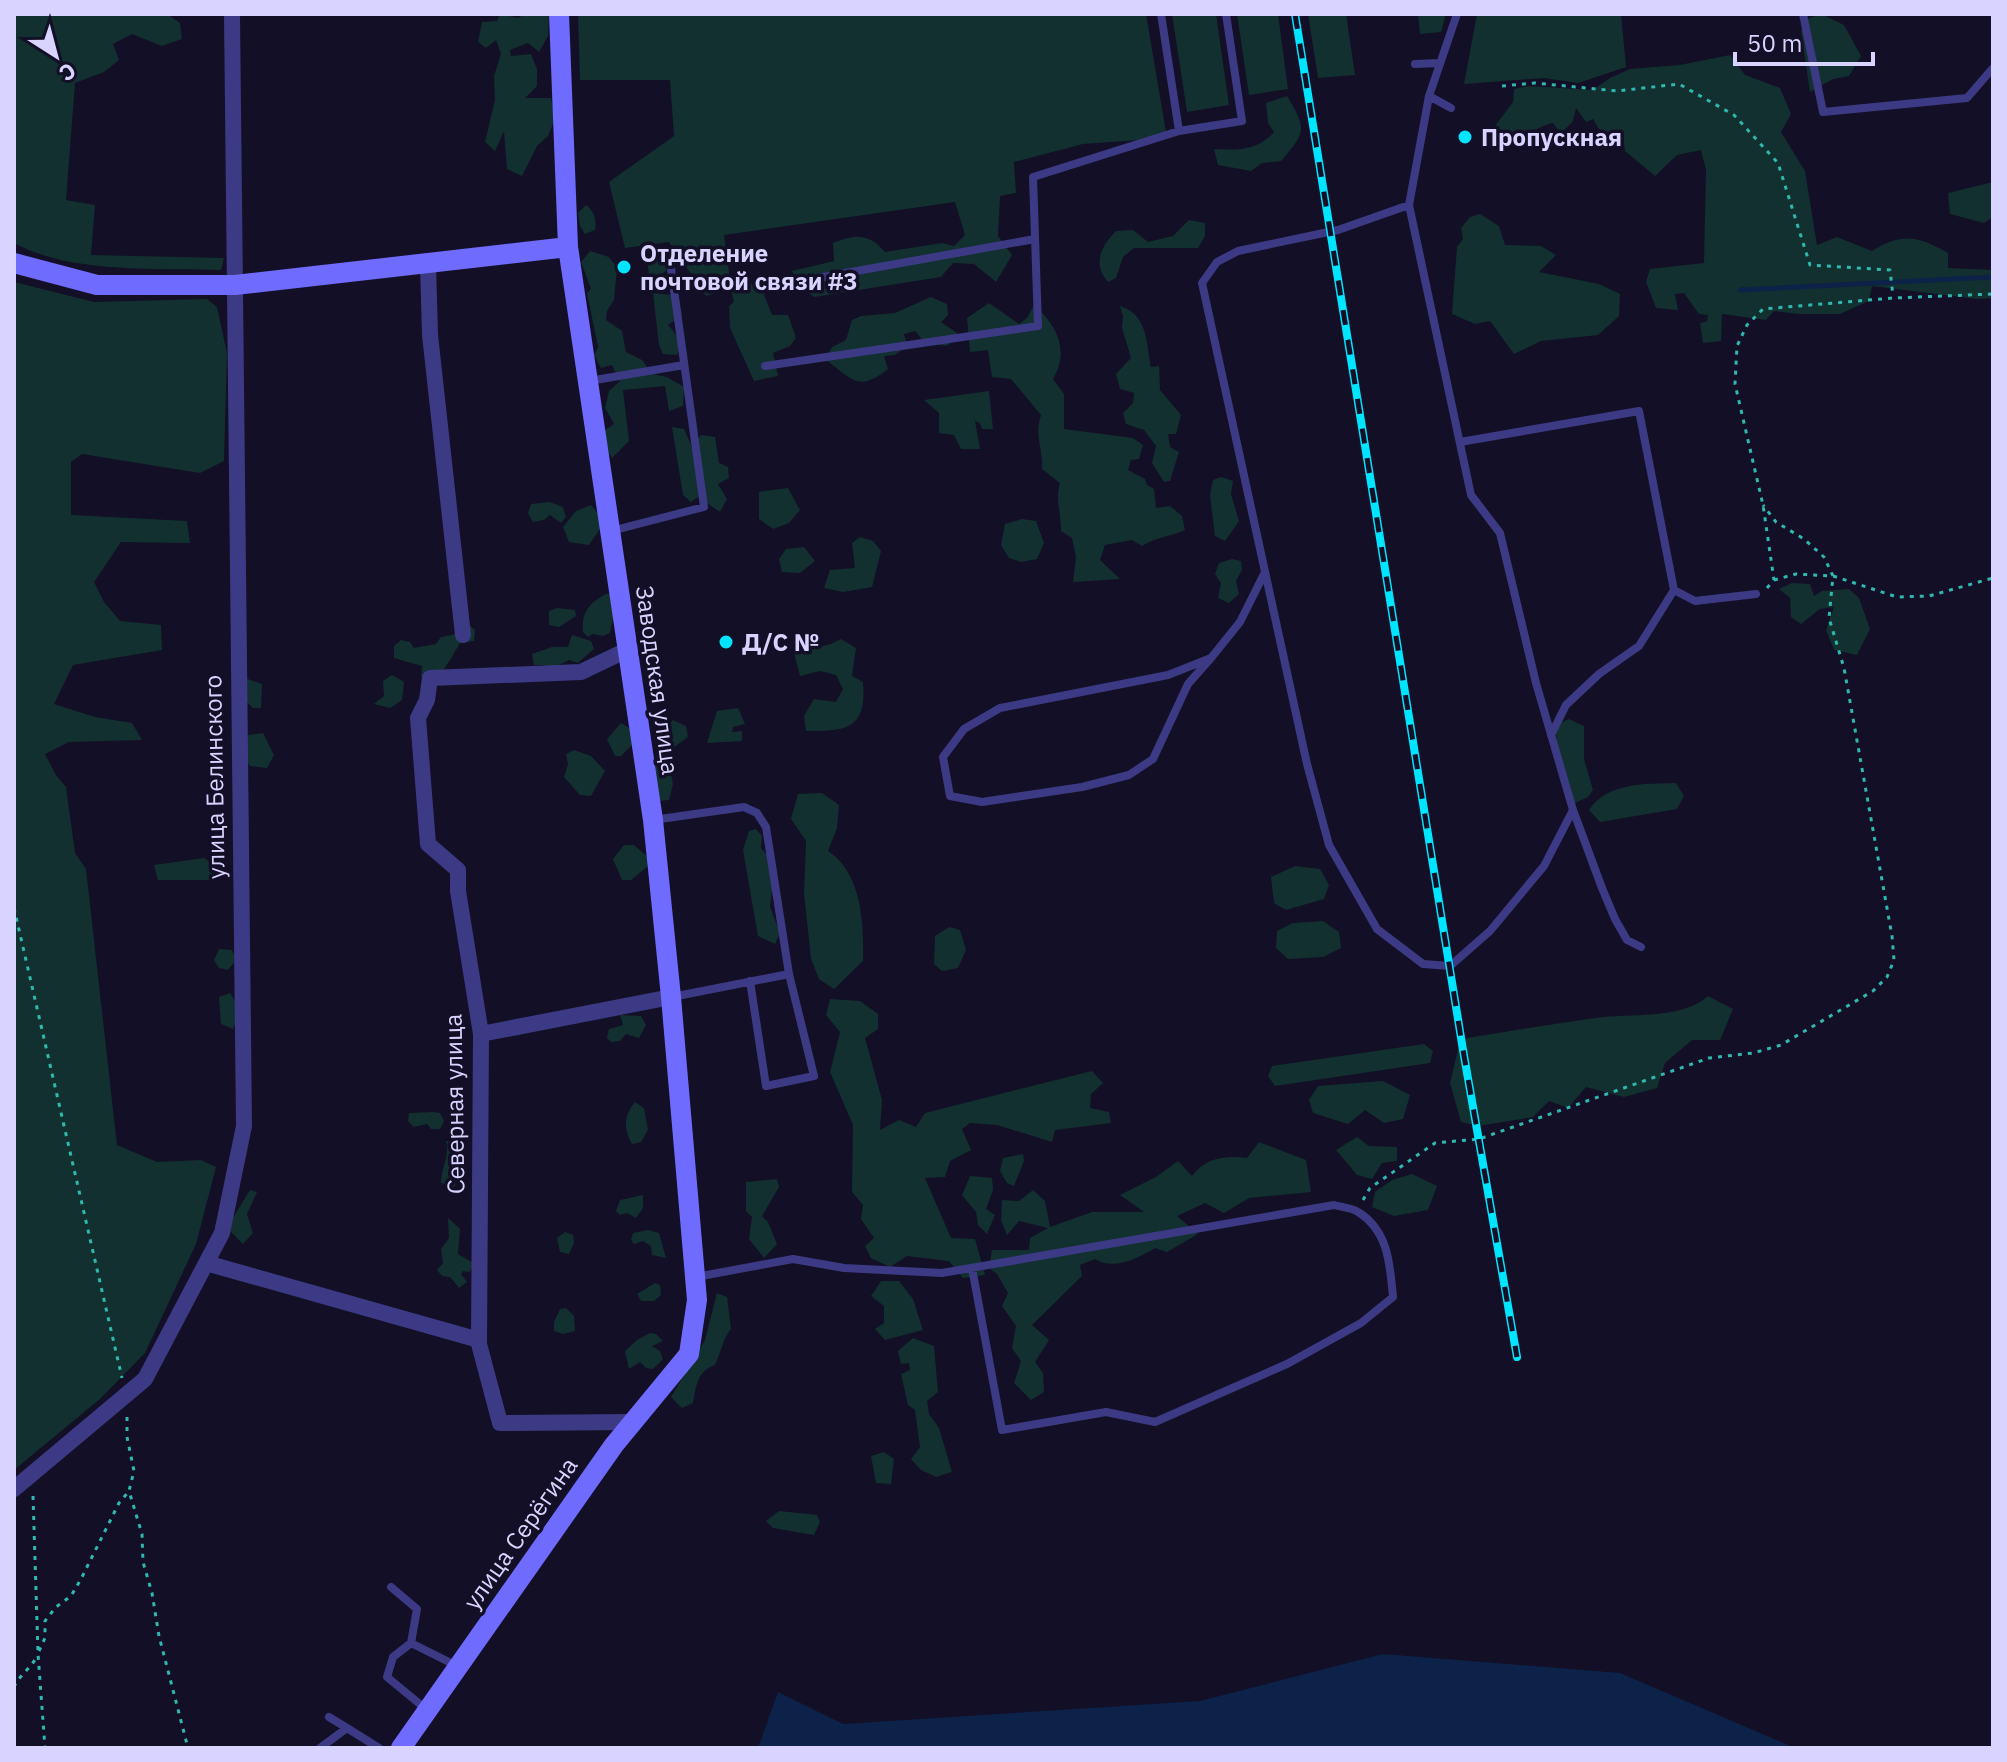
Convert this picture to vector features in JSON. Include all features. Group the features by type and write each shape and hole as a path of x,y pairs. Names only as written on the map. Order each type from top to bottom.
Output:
{"street":[{"name":"улица Белинского","path":"14,1489 145,1379 222,1233 244,1126 232,14"},
{"name":"Заводская улица","path":"559,14 568,247 653,820 671,997 697,1300 689,1354"},
{"path":"14,263 97,285 235,285 568,247"},
{"path":"428,264 430,335 463,635"},
{"name":"Северная улица","path":"627,650 581,672 430,678 427,700 418,718 428,844 458,870 458,891 481,1034 479,1340 500,1423 633,1422"},
{"path":"481,1034 671,997"},
{"path":"206,1263 479,1340"},
{"name":"улица Серёгина","path":"401,1748 614,1445 689,1354"}],"lane":[{"path":"1161,14 1179,131"},
{"path":"765,366 1038,326 1033,177 1179,131 1242,121 1226,14"},
{"path":"1457,14 1429,96 1409,205 1471,495 1500,533 1536,683 1573,810 1615,919 1627,940 1641,947"},
{"path":"1803,14 1823,112 1967,98 1993,68"},
{"path":"1415,64 1440,63"},
{"path":"1429,96 1451,108"},
{"path":"1409,205 1338,230 1238,251 1217,262 1202,283 1307,764 1329,845 1377,929 1423,964 1450,966 1490,931 1544,866 1573,810"},
{"path":"773,286 1035,239"},
{"path":"610,531 704,507 670,261"},
{"path":"588,381 684,365"},
{"path":"1460,442 1639,411 1674,590 1639,646 1599,674 1566,705 1551,735"},
{"path":"1211,658 1168,675 1000,708 964,729 943,757 950,796 982,802 1082,787 1129,775 1153,759 1188,684 1211,658 1240,622 1265,573"},
{"path":"1674,590 1695,601 1756,594"},
{"path":"653,820 744,807 757,813 766,827 789,974 814,1076 766,1086 750,981"},
{"path":"671,997 789,974"},
{"path":"695,1277 793,1259 844,1268 942,1273 1334,1205 1358,1211 1378,1231 1390,1255 1393,1297 1361,1323 1287,1364 1155,1422 1106,1412 1002,1430 972,1268"},
{"path":"391,1587 417,1609 411,1643 393,1657 387,1677 427,1711"},
{"path":"411,1643 458,1667"},
{"path":"329,1717 379,1748"},
{"path":"320,1748 347,1728"}],"path":[{"path":"1502,86 1535,83 1617,91 1679,84 1734,115 1778,163 1810,265 1890,270 1893,298"},
{"path":"1774,580 1763,505 1735,384 1737,346 1747,325 1763,309 1893,298 1993,294"},
{"path":"1358,1211 1370,1188 1435,1143 1479,1139 1709,1058 1753,1053 1781,1045 1873,991 1887,977 1894,960 1892,936 1844,668 1829,618 1833,576 1824,557 1804,539 1776,522 1763,505"},
{"path":"1756,594 1767,589 1774,580 1796,574 1833,576 1897,597 1929,596 1993,578"},
{"path":"14,908 127,1396 127,1437 134,1471 129,1491 119,1503 71,1596 56,1607 45,1621 45,1638 38,1654 29,1671 14,1687"},
{"path":"33,1473 38,1654 45,1748"},
{"path":"129,1491 142,1534 143,1562 159,1636 188,1748"}],"green space":[{"path":"14,14 167,14 180,23 182,39 162,46 132,34 113,44 119,60 104,72 75,83 66,200 95,205 91,255 224,258 221,270 88,265 37,253 14,243"},
{"path":"500,14 518,18 525,14 549,14 548,36 539,52 528,43 510,50 511,56 531,54 537,69 537,86 525,98 551,98 555,119 548,136 537,146 522,176 507,169 504,131 495,151 485,142 495,100 494,76 501,54 496,40 486,48 478,42 482,22 497,21"},
{"path":"578,14 1146,14 1167,138 1083,144 1014,162 1016,193 1000,196 998,236 1012,255 996,282 974,264 953,263 941,277 814,297 797,284 792,271 834,261 833,243 848,238 867,238 885,252 942,243 954,246 965,235 955,202 724,235 731,288 706,296 669,242 625,248 609,182 674,136 670,80 580,80"},
{"path":"1172,14 1216,14 1229,105 1187,112"},
{"path":"1237,14 1278,14 1288,89 1249,95"},
{"path":"1308,14 1346,14 1355,75 1318,78"},
{"path":"1418,14 1446,14 1441,32 1420,34"},
{"path":"1477,14 1621,14 1626,67 1578,83 1544,78 1464,84"},
{"path":"1821,14 1844,25 1861,56 1849,76 1833,79 1810,92 1801,31 1807,19"},
{"path":"1730,55 1745,75 1780,88 1791,114 1781,132 1805,171 1817,245 1837,237 1872,251 1892,241 1919,240 1948,253 1948,268 1993,270 1993,298 1977,299 1872,286 1869,301 1840,314 1774,311 1766,320 1722,314 1721,341 1703,343 1700,323 1707,321 1708,315 1699,314 1684,293 1675,294 1678,310 1656,308 1646,282 1650,269 1704,263 1706,170 1701,150 1677,155 1655,176 1625,151 1622,130 1603,136 1593,119 1586,122 1576,108 1573,121 1561,134 1553,123 1512,145 1493,148 1486,138 1513,102 1514,89 1529,86 1593,90 1630,69 1680,65"},
{"path":"1287,96 1298,116 1301,130 1281,161 1262,163 1251,171 1218,165 1214,149 1254,146 1274,132 1268,123 1266,103"},
{"path":"1993,182 1993,217 1984,223 1950,214 1948,193"},
{"path":"586,205 593,213 596,227 585,234 578,213"},
{"path":"1480,214 1499,226 1505,245 1541,246 1556,255 1539,272 1599,284 1620,294 1619,316 1598,335 1541,341 1514,354 1490,321 1475,324 1452,314 1457,247 1463,239 1461,228 1470,217"},
{"path":"1189,220 1205,223 1205,236 1198,248 1134,248 1123,257 1116,278 1108,282 1103,275 1100,255 1116,231 1133,230 1148,242 1173,236"},
{"path":"590,251 609,257 617,268 614,300 607,311 606,320 622,331 626,352 642,360 652,374 667,377 684,387 683,406 669,411 665,386 623,390 629,441 612,458 602,444 605,430 614,424 605,408 609,391 620,381 612,365 601,368 594,355 598,347 587,293 591,289 581,262"},
{"path":"659,251 667,261 666,271 650,282 647,260"},
{"path":"734,279 762,289 772,315 788,315 796,338 790,346 773,353 778,376 754,381 730,328 729,306 734,302"},
{"path":"14,282 94,302 207,299 217,307 227,353 224,461 200,473 82,454 71,462 71,515 187,521 190,543 121,542 94,582 104,602 120,621 161,625 162,650 73,665 54,704 95,717 132,723 142,740 69,742 45,754 66,787 75,853 86,869 117,1145 157,1162 201,1160 216,1167 196,1244 145,1353 100,1399 14,1470"},
{"path":"653,293 671,295 681,309 682,315 668,325 677,338 677,355 663,354 659,345"},
{"path":"931,297 947,304 948,315 941,322 957,333 957,339 946,346 925,343 915,331 904,334 907,346 895,355 884,356 888,369 862,382 849,377 825,359 832,347 846,340 852,320 861,316 895,313"},
{"path":"989,303 1019,324 1027,318 1034,305 1042,313 1055,330 1061,349 1053,379 1064,394 1064,429 1133,438 1143,445 1139,459 1131,460 1128,470 1145,479 1147,485 1154,489 1156,508 1170,506 1182,516 1185,530 1142,546 1132,540 1105,545 1100,560 1120,579 1073,582 1076,557 1072,538 1061,531 1060,483 1042,469 1038,429 1041,415 1011,379 992,377 988,350 970,352 967,318"},
{"path":"1120,306 1129,310 1141,323 1151,367 1159,366 1160,390 1181,415 1176,434 1168,434 1170,447 1179,452 1170,481 1164,482 1152,463 1156,446 1144,430 1126,424 1123,413 1133,403 1134,393 1120,389 1116,374 1131,358 1122,328"},
{"path":"989,391 993,429 982,429 980,423 975,421 980,449 961,449 954,435 939,433 939,413 924,400"},
{"path":"672,427 684,429 692,447 701,435 715,437 719,463 728,467 729,478 718,484 727,499 720,512 698,497 691,502 683,495"},
{"path":"1221,477 1233,481 1231,494 1239,521 1225,541 1215,536 1210,495 1213,480"},
{"path":"788,488 800,510 789,523 773,529 759,519 759,492"},
{"path":"550,502 563,507 566,517 561,523 550,515 533,522 528,513 531,504"},
{"path":"591,505 605,522 589,545 569,542 563,527 576,511"},
{"path":"1022,519 1036,521 1044,543 1037,559 1021,562 1009,558 1001,545 1005,524"},
{"path":"860,537 873,541 881,551 872,587 843,592 824,588 830,570 855,568 852,543"},
{"path":"804,547 815,561 800,573 782,572 779,559 786,549"},
{"path":"1232,559 1241,561 1242,570 1236,581 1239,594 1229,603 1218,598 1221,583 1215,574 1219,563"},
{"path":"1792,583 1810,584 1814,596 1822,591 1849,589 1859,598 1870,629 1857,655 1834,650 1826,630 1834,607 1820,609 1801,624 1791,617 1790,598 1779,589"},
{"path":"606,594 613,594 615,608 610,633 588,637 583,632 585,614 595,601"},
{"path":"557,608 575,610 576,616 559,627 549,625 549,611"},
{"path":"468,624 475,630 474,641 460,643 432,682 421,677 422,666 394,658 394,646 401,640 410,642 414,648 436,644 441,637 456,634"},
{"path":"572,635 591,641 594,649 578,663 569,660 551,669 534,665 532,654 552,647 568,647"},
{"path":"841,639 856,648 852,676 863,682 862,709 858,718 843,728 806,731 804,716 814,699 836,702 843,689 836,675 820,671 800,676 794,653"},
{"path":"392,675 404,682 402,700 390,708 374,704 384,696 383,681"},
{"path":"245,678 262,684 261,708 253,708 245,700"},
{"path":"738,708 745,724 733,727 732,732 742,731 742,741 707,743 717,711"},
{"path":"1569,719 1584,726 1584,759 1593,790 1588,797 1575,803 1563,775 1555,725"},
{"path":"673,720 686,726 688,737 670,750 667,759 656,751 661,733"},
{"path":"621,723 633,730 635,742 621,756 615,756 607,739"},
{"path":"263,733 274,755 267,768 250,766 243,755 248,735"},
{"path":"574,750 591,756 605,771 591,796 580,795 564,777 568,764 566,754"},
{"path":"655,765 670,769 673,784 669,800 659,801"},
{"path":"1676,783 1684,796 1677,809 1600,822 1589,810 1606,794 1617,789"},
{"path":"822,793 839,805 837,828 828,851 848,872 859,900 863,931 863,961 834,989 819,979 811,959 804,893 806,841 791,819 798,794"},
{"path":"756,829 762,836 761,848 775,864 770,907 780,933 775,944 758,936 743,850 749,831"},
{"path":"624,845 634,845 649,858 647,867 631,880 622,880 613,859"},
{"path":"204,858 214,865 211,880 158,880 154,865"},
{"path":"1295,866 1320,869 1329,885 1324,899 1286,910 1274,903 1271,877"},
{"path":"1323,921 1339,932 1341,948 1323,957 1288,959 1276,948 1277,931 1293,923"},
{"path":"949,927 960,930 966,950 958,968 942,971 934,964 935,936"},
{"path":"219,949 232,950 236,960 228,970 219,968 214,960"},
{"path":"230,993 238,1011 233,1029 221,1024 219,997"},
{"path":"1708,996 1733,1009 1720,1040 1692,1040 1665,1063 1657,1088 1624,1097 1586,1087 1568,1108 1549,1101 1533,1117 1478,1126 1461,1122 1450,1083 1459,1045 1467,1038 1595,1018 1670,1012 1697,1004"},
{"path":"830,999 860,1001 878,1014 878,1029 865,1038 882,1100 880,1130 899,1120 916,1127 925,1113 1092,1071 1103,1083 1091,1094 1090,1108 1109,1112 1111,1123 1055,1130 1052,1142 997,1125 970,1123 962,1129 971,1150 950,1161 945,1177 925,1178 951,1238 975,1239 985,1275 963,1278 949,1261 907,1256 890,1267 871,1258 865,1246 874,1238 861,1219 863,1205 852,1192 853,1125 830,1072 840,1032 826,1015"},
{"path":"620,1015 641,1016 646,1025 639,1038 626,1034 620,1041 611,1042 607,1038 609,1029 623,1025"},
{"path":"1424,1044 1433,1051 1430,1063 1275,1086 1268,1076 1272,1066"},
{"path":"1383,1081 1410,1095 1403,1119 1384,1123 1365,1110 1348,1124 1313,1113 1309,1100 1318,1086"},
{"path":"635,1102 644,1108 648,1130 641,1142 632,1144 626,1122"},
{"path":"409,1113 440,1113 444,1121 440,1129 431,1129 427,1124 414,1127 408,1121"},
{"path":"1357,1137 1369,1146 1397,1147 1397,1161 1382,1163 1372,1179 1357,1175 1336,1150"},
{"path":"446,1141 456,1141 458,1156 466,1168 456,1179 455,1188 441,1183"},
{"path":"1259,1142 1306,1160 1311,1192 1249,1198 1224,1213 1205,1203 1177,1216 1198,1234 1167,1252 1155,1248 1126,1262 1110,1264 1095,1259 1080,1265 1082,1276 1032,1325 1049,1340 1035,1362 1043,1373 1044,1392 1031,1400 1014,1383 1021,1361 1012,1348 1016,1326 1002,1306 1008,1293 997,1274 989,1268 992,1250 1029,1250 1030,1238 1048,1228 1019,1221 1007,1235 1001,1220 1002,1200 1019,1201 1033,1190 1045,1201 1050,1227 1092,1212 1144,1212 1120,1195 1156,1177 1178,1161 1192,1176 1203,1165 1216,1159 1247,1158"},
{"path":"1023,1154 1024,1161 1014,1186 1007,1183 1000,1171 1003,1158"},
{"path":"1412,1174 1437,1186 1428,1210 1394,1216 1372,1207 1375,1192 1392,1180"},
{"path":"970,1176 992,1178 993,1190 986,1209 995,1215 987,1234 978,1225 976,1212 962,1195"},
{"path":"777,1179 779,1187 762,1216 768,1222 777,1244 764,1258 749,1239 752,1217 746,1211 746,1182"},
{"path":"250,1190 257,1192 247,1214 253,1233 243,1244 231,1232 231,1221"},
{"path":"643,1195 643,1208 636,1218 627,1213 620,1215 616,1211 620,1200"},
{"path":"448,1218 460,1229 458,1254 475,1264 469,1272 463,1271 461,1274 467,1282 459,1288 450,1277 442,1276 437,1270 443,1263 441,1249 449,1238"},
{"path":"648,1230 659,1233 666,1258 652,1255 651,1246 643,1241 634,1244 631,1240 633,1233"},
{"path":"565,1232 573,1235 574,1243 569,1254 560,1252 557,1238"},
{"path":"881,1281 899,1281 913,1299 923,1330 885,1340 875,1329 884,1323 884,1306 871,1296"},
{"path":"655,1283 660,1285 661,1295 654,1301 641,1301 637,1294"},
{"path":"717,1293 727,1297 731,1329 715,1365 704,1371 698,1380 693,1403 682,1408 671,1397 705,1340"},
{"path":"566,1308 574,1316 575,1331 563,1334 554,1331 554,1322 560,1309"},
{"path":"650,1333 663,1341 652,1346 660,1351 663,1359 653,1369 646,1368 640,1362 629,1369 625,1351"},
{"path":"913,1338 934,1346 938,1392 927,1401 929,1414 939,1428 952,1472 936,1477 921,1470 911,1459 920,1447 915,1410 908,1405 901,1374 910,1370 909,1363 901,1364 898,1351"},
{"path":"884,1452 894,1459 891,1484 876,1483 871,1456"},
{"path":"779,1511 817,1515 820,1522 814,1535 773,1528 766,1521"}],"water":[{"path":"1383,1654 1620,1673 1795,1748 758,1748 778,1692 843,1724 1200,1701"}],"waterway":[{"path":"1740,290 1993,277"}],"railway":[{"path":"1295,14 1463,1050 1517,1357"}],"place":[{"name":"Пропускная","path":"1465,137"},
{"name":"Отделение почтовой связи #3","path":"624,267"},
{"name":"Д/С №","path":"726,642"}]}
